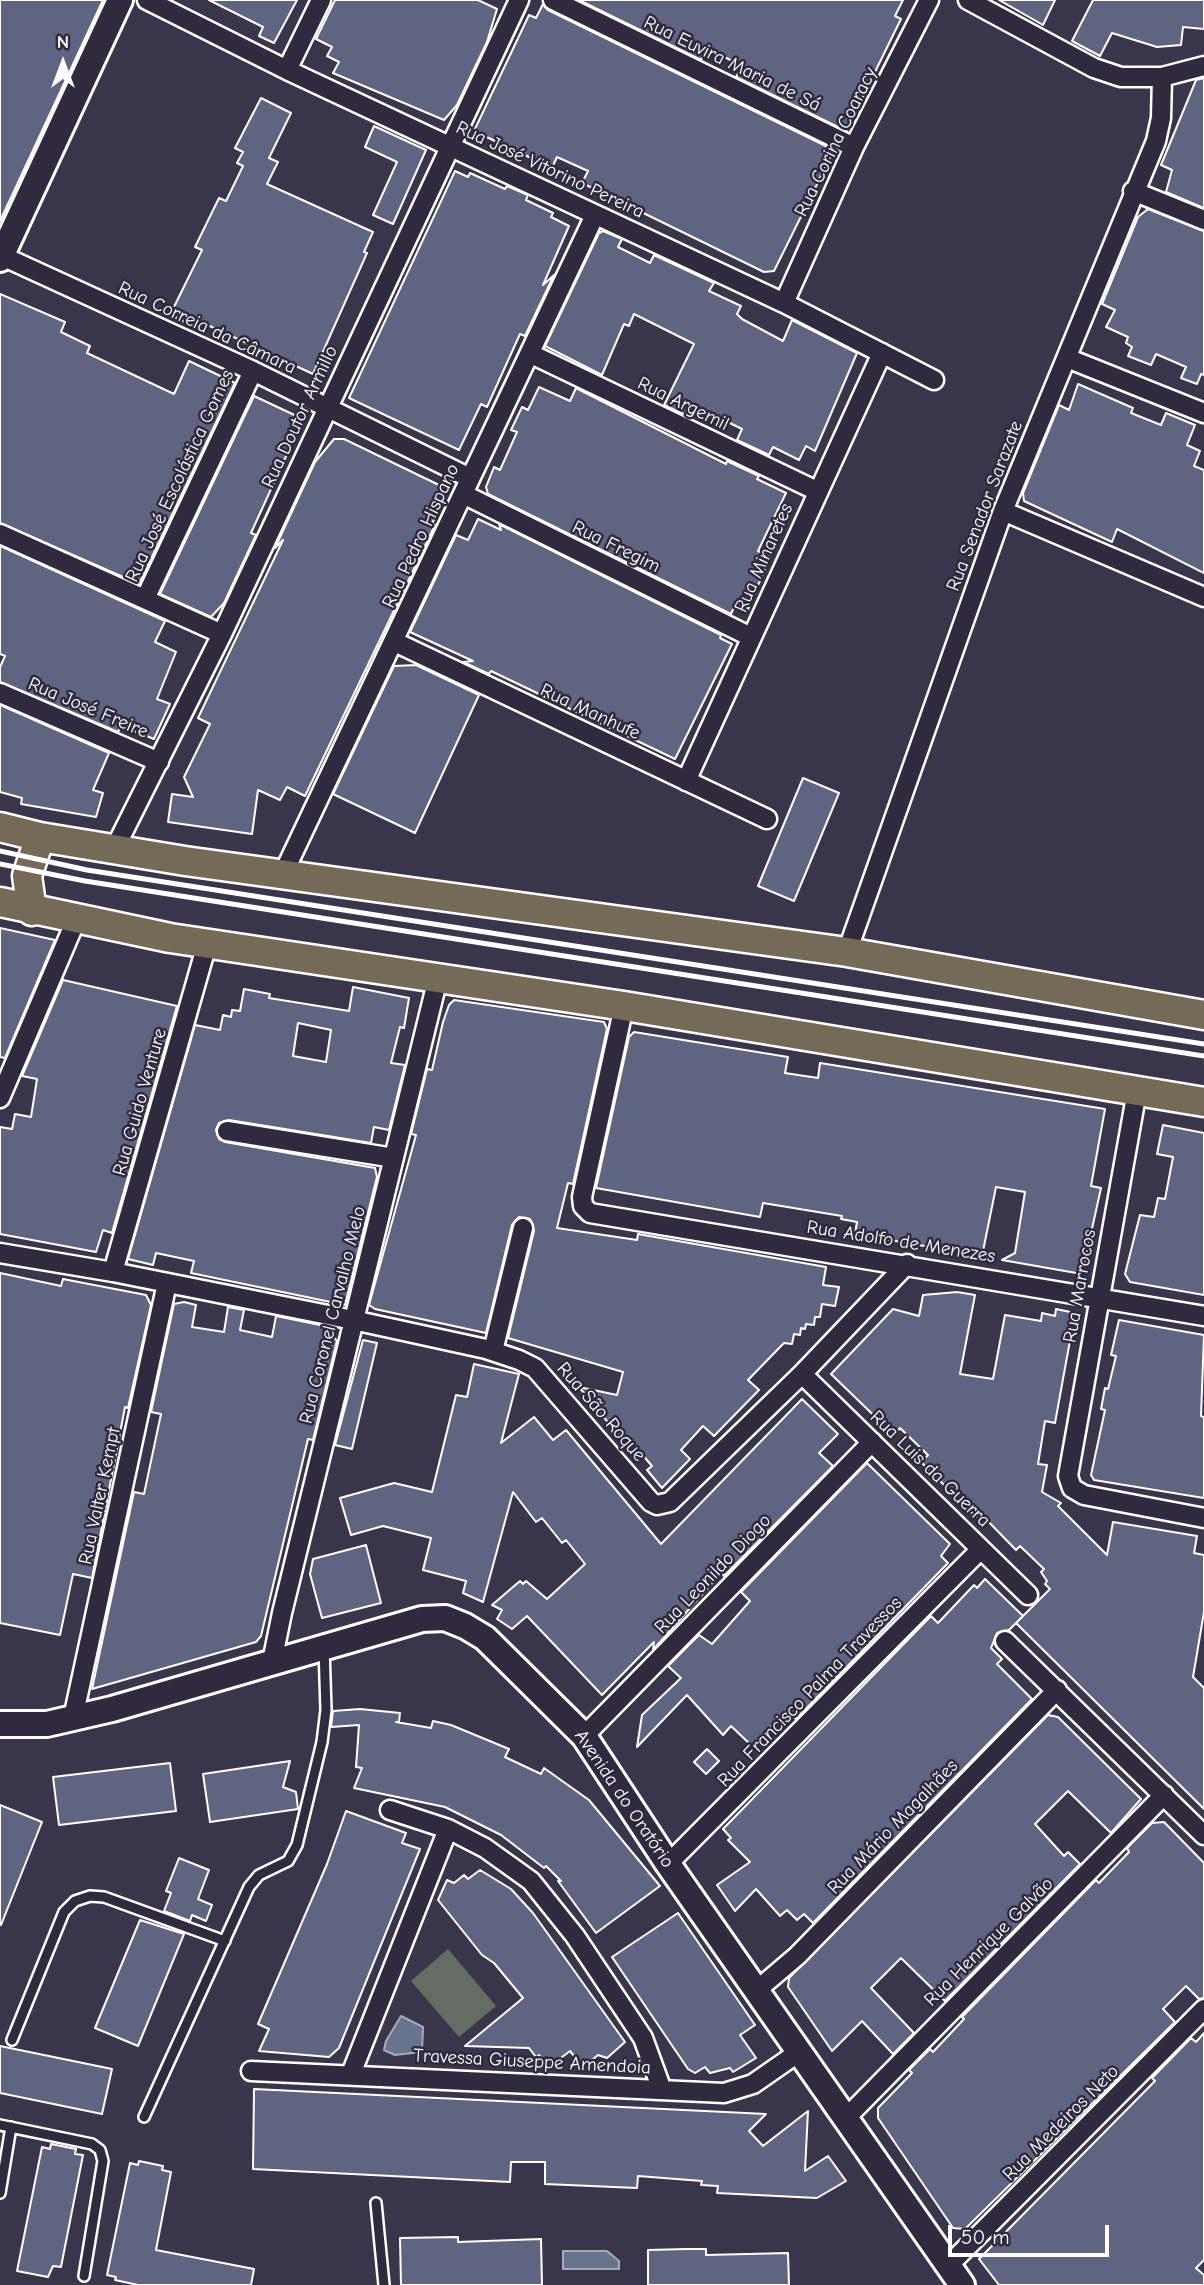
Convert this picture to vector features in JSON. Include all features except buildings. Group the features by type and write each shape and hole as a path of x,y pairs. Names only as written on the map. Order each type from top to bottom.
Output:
{"main road":[{"path":"0,257 120,0"},
{"path":"0,827 40,838 114,850 847,952 1204,1015"},
{"path":"32,911 27,876 40,838"},
{"path":"0,902 76,920 207,944 624,1006 1204,1102"},
{"name":"Avenida do Oratório","path":"0,1724 47,1724 73,1718 422,1619 445,1618 485,1638 584,1735 668,1864 955,2275"}],"street":[{"name":"Rua José Vitorino Pereira","path":"147,0 287,70 784,303 934,380"},
{"path":"287,70 321,0"},
{"name":"Rua Doutor Armillo","path":"114,850 222,634 519,0"},
{"name":"Rua Euvira Maria de Sá","path":"553,0 854,147"},
{"name":"Rua Corina Coaracy","path":"784,303 854,147 929,0"},
{"path":"968,0 1094,68 1121,77 1162,77 1204,66"},
{"name":"Rua Senador Sarazate","path":"847,952 1003,511 1133,191 1156,141 1161,118 1162,77"},
{"path":"1133,191 1204,220"},
{"name":"Rua Pedro Hispano","path":"283,874 595,215"},
{"name":"Rua Correia da Câmara","path":"0,257 253,371 327,408 467,486"},
{"name":"Rua Minaretes","path":"686,781 882,353"},
{"name":"Rua Argemil","path":"531,354 817,491"},
{"path":"1067,358 1204,413"},
{"name":"Rua José Escolástica Gomes","path":"145,599 253,371"},
{"name":"Rua Fregim","path":"467,486 751,637"},
{"path":"1003,511 1204,597"},
{"path":"0,534 222,634"},
{"name":"Rua Manhufe","path":"395,642 767,819"},
{"name":"Rua José Freire","path":"0,693 159,762"},
{"path":"0,1098 76,920"},
{"name":"Rua Guido Venture","path":"113,1272 207,944"},
{"name":"Rua Coronel Carvalho Melo","path":"272,1662 438,978"},
{"name":"Rua Adolfo de Menezes","path":"624,1006 582,1197 583,1206 590,1213 907,1264 1204,1317"},
{"name":"Rua Marrocos","path":"1137,1091 1068,1476 1072,1488 1097,1499 1204,1518"},
{"path":"227,1131 394,1158"},
{"path":"494,1351 523,1228"},
{"name":"Rua São Roque","path":"0,1253 113,1272 494,1351 536,1368 651,1502 657,1505 670,1502 802,1374 907,1264"},
{"name":"Rua Valter Kempt","path":"73,1718 167,1283"},
{"name":"Rua Luis da Guerra","path":"802,1374 1028,1595"},
{"name":"Rua Leonildo Diogo","path":"584,1735 872,1441"},
{"name":"Rua Francisco Palma Travessos","path":"668,1864 981,1549"},
{"path":"1006,1641 1204,1835"},
{"name":"Rua Mário Magalhães","path":"757,1990 797,1956 1057,1690"},
{"name":"Rua Henrique Galvão","path":"845,2119 1164,1795"},
{"path":"390,1810 447,1829 485,1848 531,1881 575,1936 643,2038 662,2090"},
{"path":"351,2074 447,1829"},
{"name":"Rua Medeiros Neto","path":"955,2275 1204,2010"},
{"name":"Travessa Giuseppe Amendoia","path":"251,2071 724,2093 741,2090 799,2052"}],"lane":[{"path":"144,2118 249,1887 259,1875 288,1861 297,1845 322,1742 326,1710 324,1646"},
{"path":"12,2040 64,1912 75,1901 90,1896 104,1897 225,1941"},
{"path":"0,2125 92,2144 100,2150 103,2161 84,2276"},
{"path":"0,2193 11,2127"},
{"path":"376,2203 384,2285"}],"green space":[{"path":"448,1949 496,2006 459,2037 411,1981"}],"water":[{"path":"401,2016 423,2027 422,2052 395,2055 384,2050 386,2041"},
{"path":"563,2251 607,2251 619,2261 619,2269 563,2269"}],"railway":[{"path":"0,851 87,870 1204,1044"},
{"path":"0,864 85,881 1204,1056"}]}
